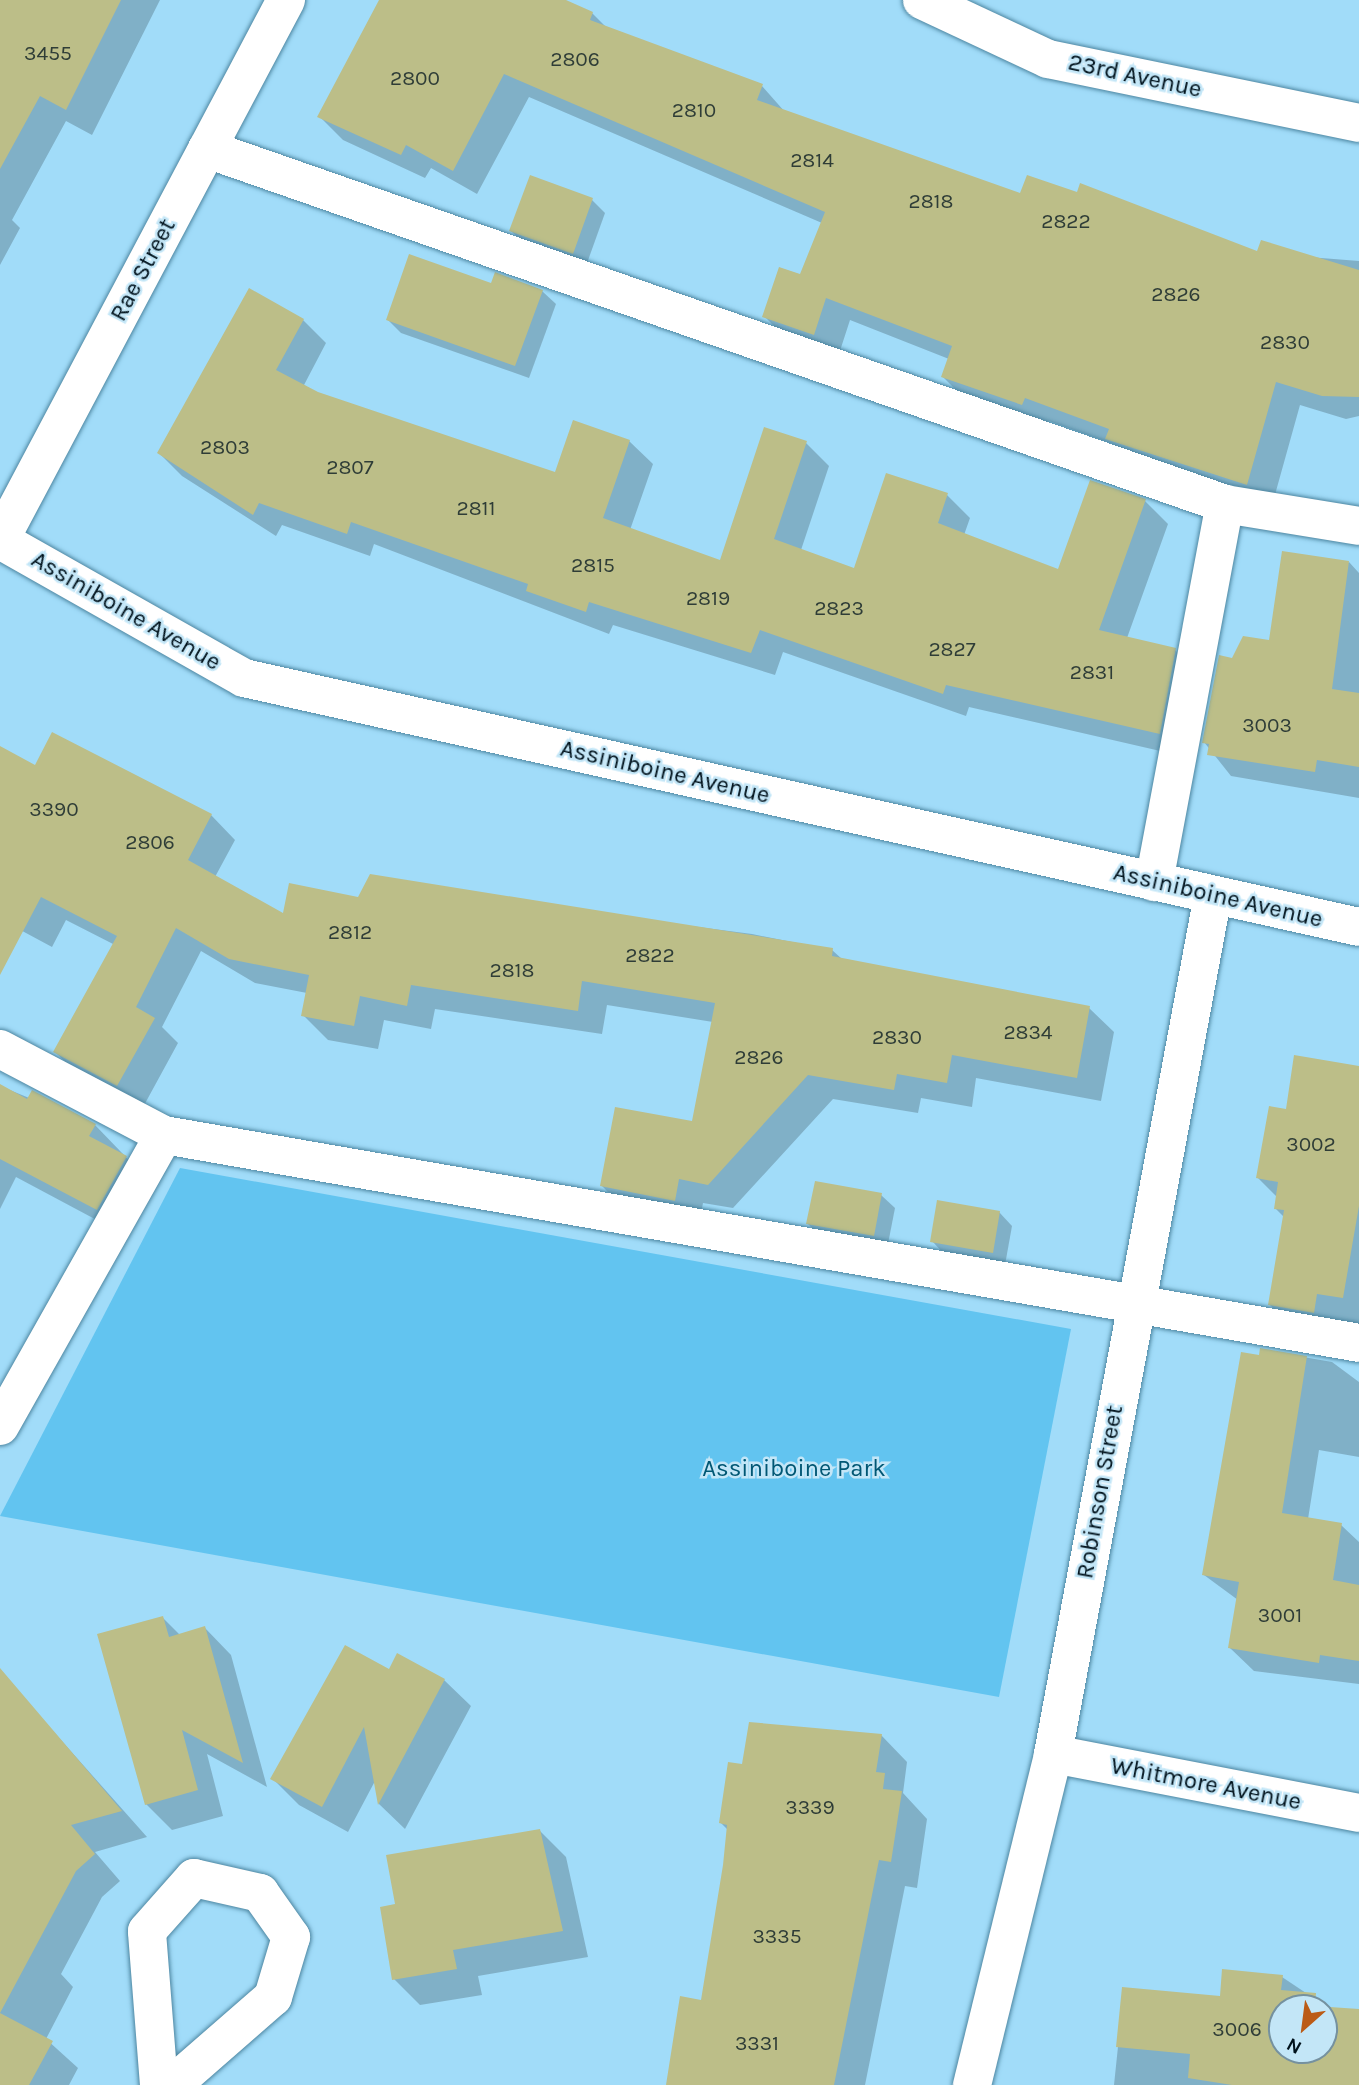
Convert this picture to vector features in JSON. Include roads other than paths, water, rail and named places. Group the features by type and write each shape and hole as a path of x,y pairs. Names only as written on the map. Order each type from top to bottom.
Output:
{"street":[{"name":"Rae Street","path":"0,540 286,0"},
{"name":"23rd Avenue","path":"922,0 1048,58 1359,123"},
{"path":"207,149 1225,504 1359,526"},
{"path":"1154,882 1225,504"},
{"name":"Assiniboine Avenue","path":"0,540 244,678 1359,927"},
{"name":"Robinson Street","path":"972,2085 1053,1754 1133,1306 1213,895"},
{"path":"0,1049 164,1135 1133,1306 1359,1343"},
{"path":"0,1426 164,1135"},
{"name":"Whitmore Avenue","path":"1053,1754 1359,1814"},
{"path":"159,2085 147,1931 194,1878 260,1893 291,1937 273,1997 172,2085"}],"park label":[{"name":"Assiniboine Park","path":"794,1469"}]}
